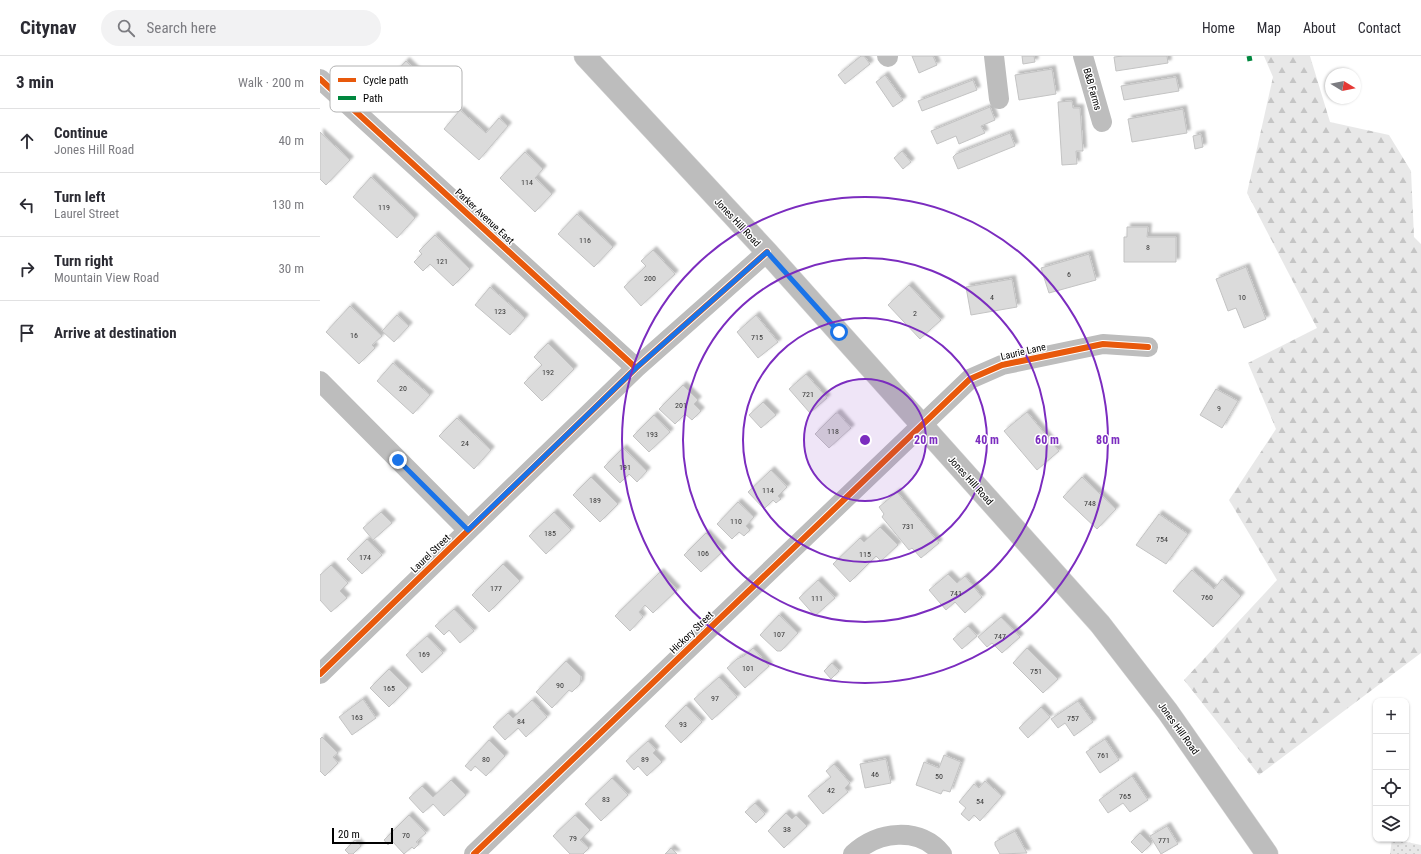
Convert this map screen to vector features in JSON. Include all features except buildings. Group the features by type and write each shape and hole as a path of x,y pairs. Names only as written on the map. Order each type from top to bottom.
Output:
{"main road":[{"name":"Jones Hill Road","path":"585,56 767,252 1100,624 1168,712 1267,854"}],"street":[{"path":"994,56 999,99"},
{"name":"B&B Farms","path":"1083,56 1102,122"},
{"name":"Parker Avenue East","path":"320,79 330,88"},
{"name":"Parker Avenue East","path":"356,112 636,368"},
{"name":"Laurel Street","path":"320,674 636,368 767,252"},
{"name":"Laurie Lane","path":"921,424 970,379 1002,365 1104,344 1148,347"},
{"path":"320,381 468,530"},
{"name":"Hickory Street","path":"474,854 921,424"},
{"path":"853,854 862,846 876,838 892,835 907,835 924,840 936,847 942,854"}],"green space":[{"path":"1264,56 1310,56 1330,122 1389,135 1411,171 1414,237 1421,244 1421,653 1259,775 1184,680 1277,580 1229,500 1276,429 1248,363 1317,328 1247,193 1273,77"},
{"path":"1392,842 1406,842 1421,845 1421,854 1390,854"}],"marked path":[{"path":"1249,56 1250,61"}],"cycle path":[{"path":"320,79 330,88"},
{"path":"356,112 636,368"},
{"path":"320,674 636,368 767,252"},
{"path":"474,854 970,379 1002,365 1103,344 1148,347"}],"route":[{"path":"398,460 468,530 636,368 767,252 839,332"}]}
